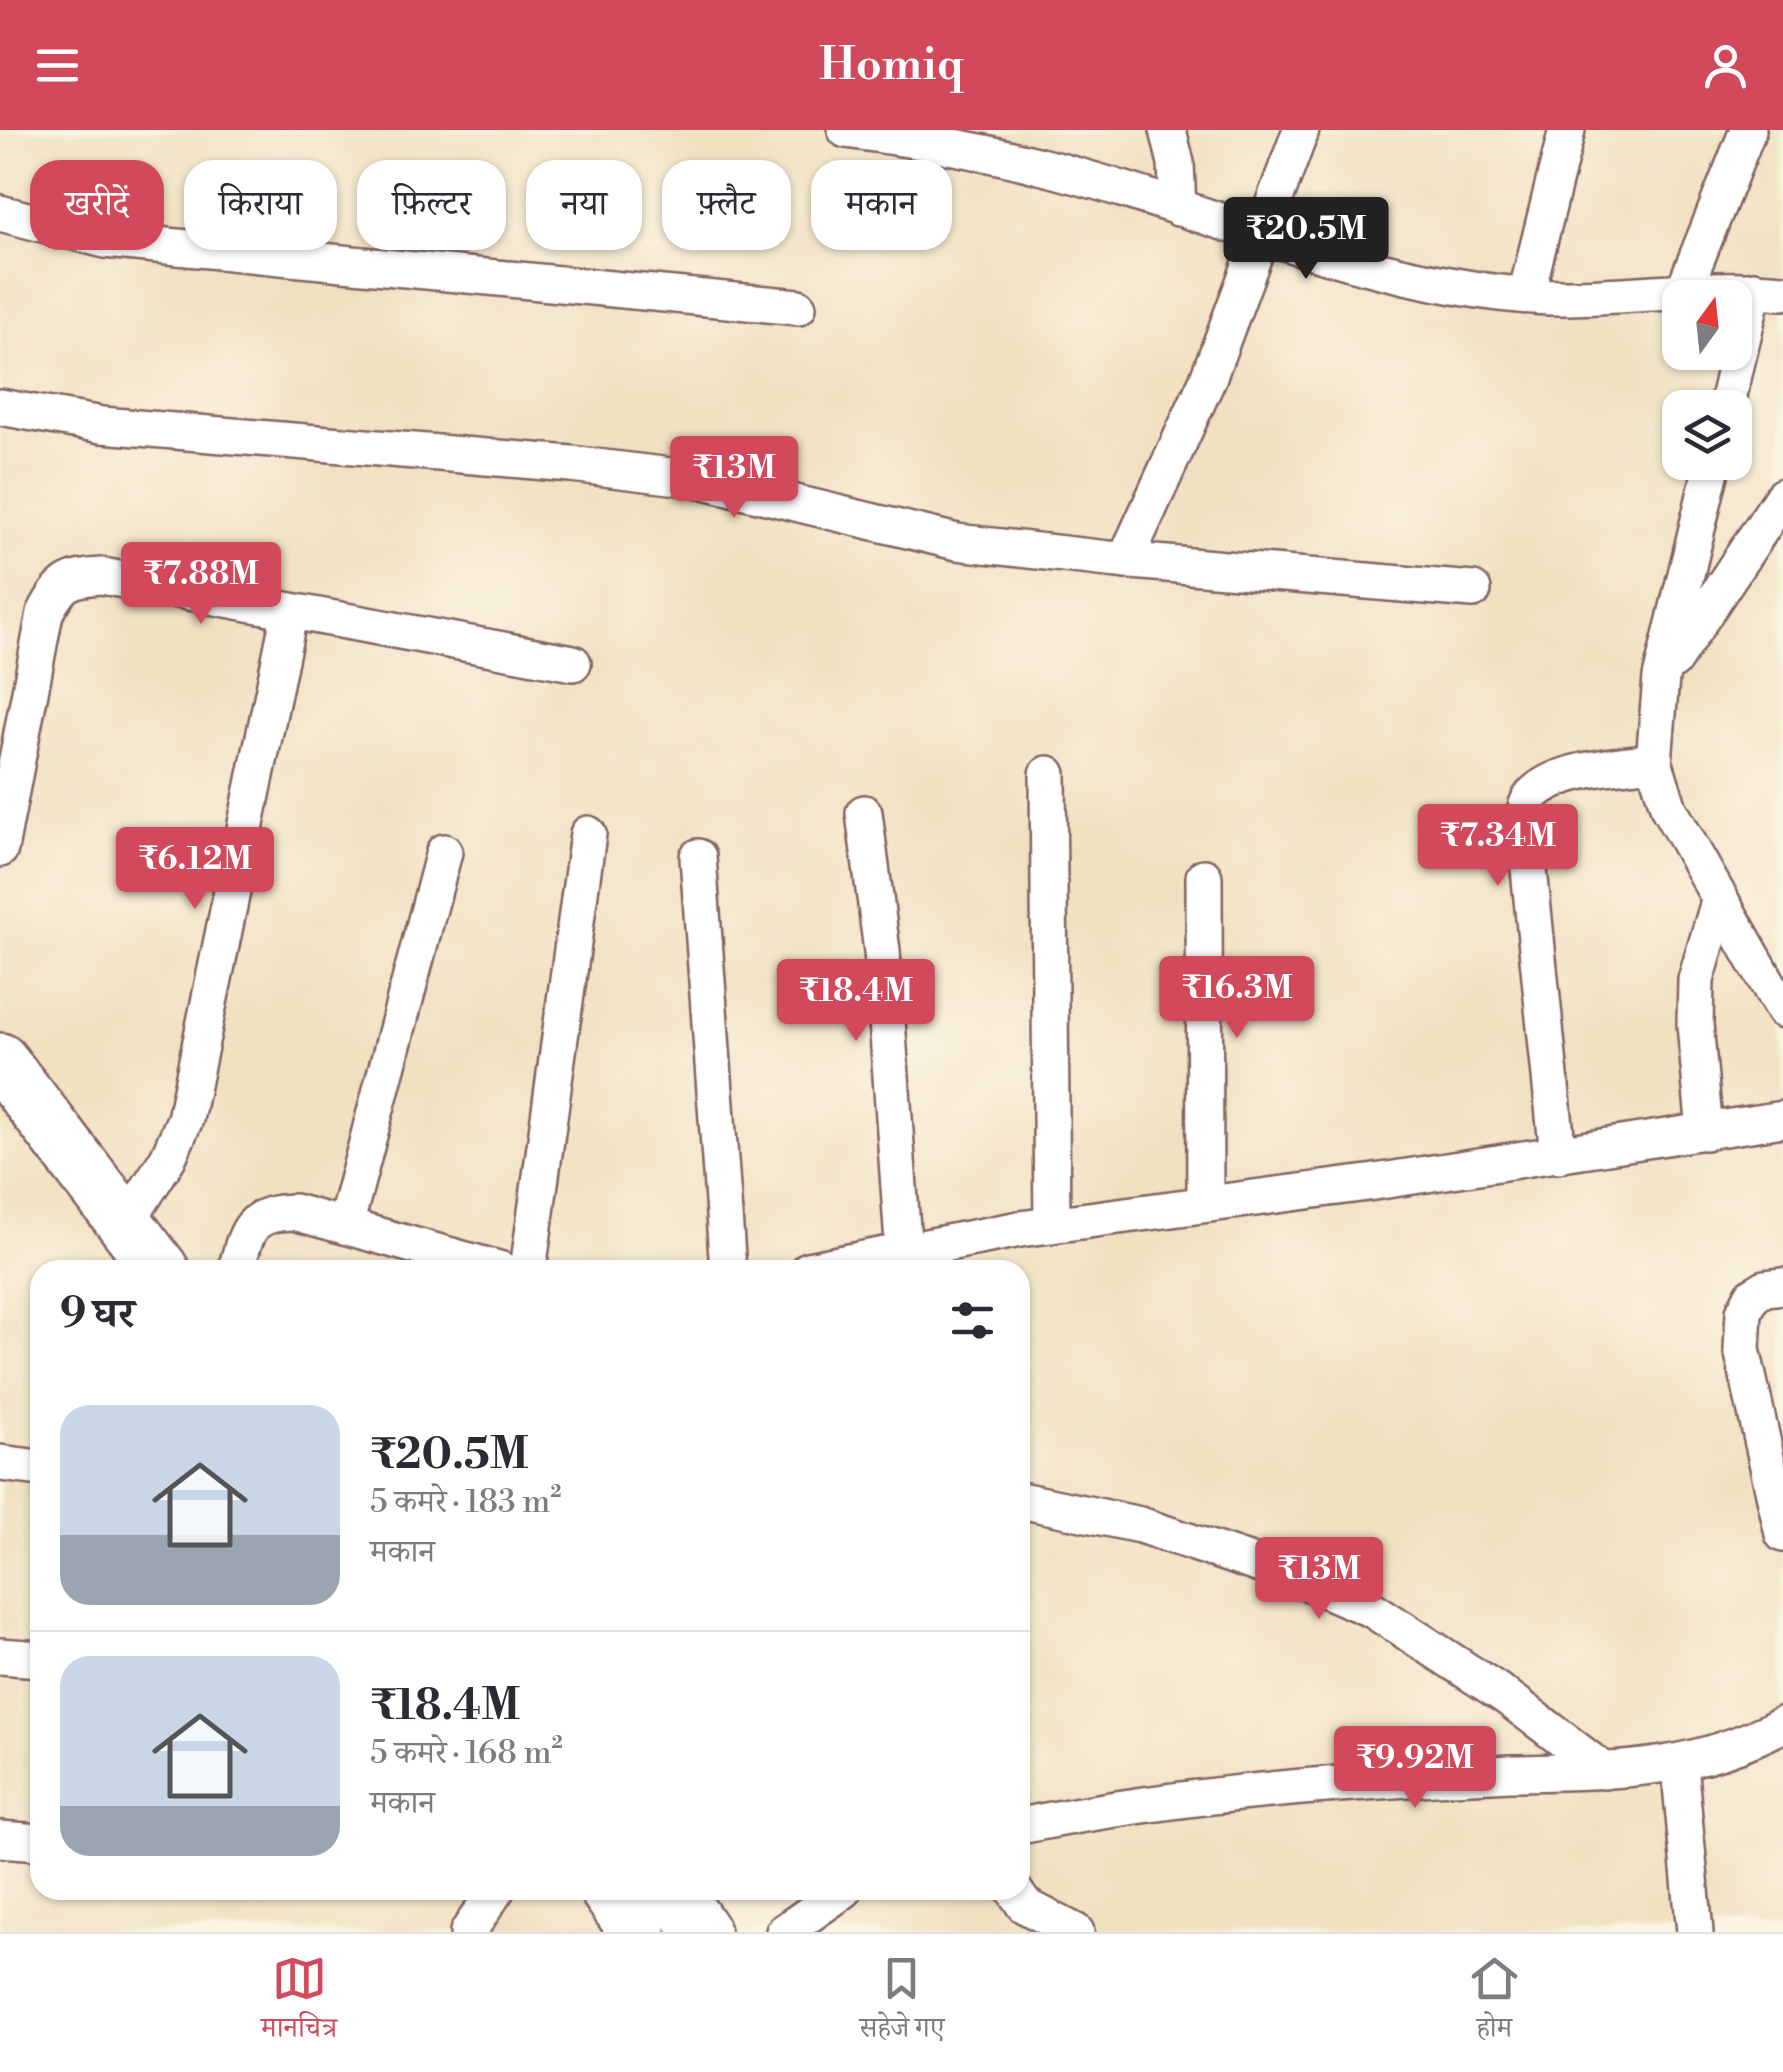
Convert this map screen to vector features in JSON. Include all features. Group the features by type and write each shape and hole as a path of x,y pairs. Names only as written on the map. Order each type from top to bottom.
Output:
{"main road":[{"path":"0,1061 119,1247"},
{"path":"0,1116 119,1247 143,1260"},
{"path":"615,1900 638,1932"},
{"path":"680,1900 702,1932"}],"street":[{"path":"846,130 1040,165 1264,236 1431,282 1568,298 1662,292"},
{"path":"1168,130 1176,162 1178,208"},
{"path":"1125,561 1207,380 1302,130"},
{"path":"1526,295 1567,130"},
{"path":"1688,280 1748,130"},
{"path":"0,213 105,240 798,307"},
{"path":"1733,390 1769,290"},
{"path":"0,407 102,425 571,464 696,479 958,542 1125,561 1473,590"},
{"path":"1709,480 1661,678 1654,761 1669,809 1783,1010"},
{"path":"1661,678 1783,496"},
{"path":"0,849 44,613 58,590 75,578 102,576 573,663"},
{"path":"119,1247 186,1119 290,611"},
{"path":"1558,1155 1526,840 1526,806 1540,786 1568,775 1654,761"},
{"path":"1048,774 1052,1225"},
{"path":"864,813 882,951 905,1260"},
{"path":"529,1260 588,834"},
{"path":"345,1226 444,852"},
{"path":"698,856 727,1260"},
{"path":"1204,877 1205,1204"},
{"path":"1705,1132 1694,1024 1696,980 1720,898"},
{"path":"909,1260 1052,1225 1558,1155 1783,1119"},
{"path":"239,1260 245,1237 257,1219 270,1212 294,1212 466,1260"},
{"path":"1783,1286 1764,1288 1752,1296 1744,1312 1742,1349 1783,1534"},
{"path":"0,1463 30,1467"},
{"path":"1030,1502 1140,1525 1293,1576 1374,1610 1507,1697 1604,1771"},
{"path":"0,1656 30,1659"},
{"path":"1030,1824 1096,1811 1363,1782 1678,1764 1755,1739 1783,1724"},
{"path":"1678,1764 1695,1932"},
{"path":"0,1839 30,1841"},
{"path":"468,1932 489,1900"},
{"path":"784,1932 830,1900"},
{"path":"1021,1900 1076,1932"}]}
